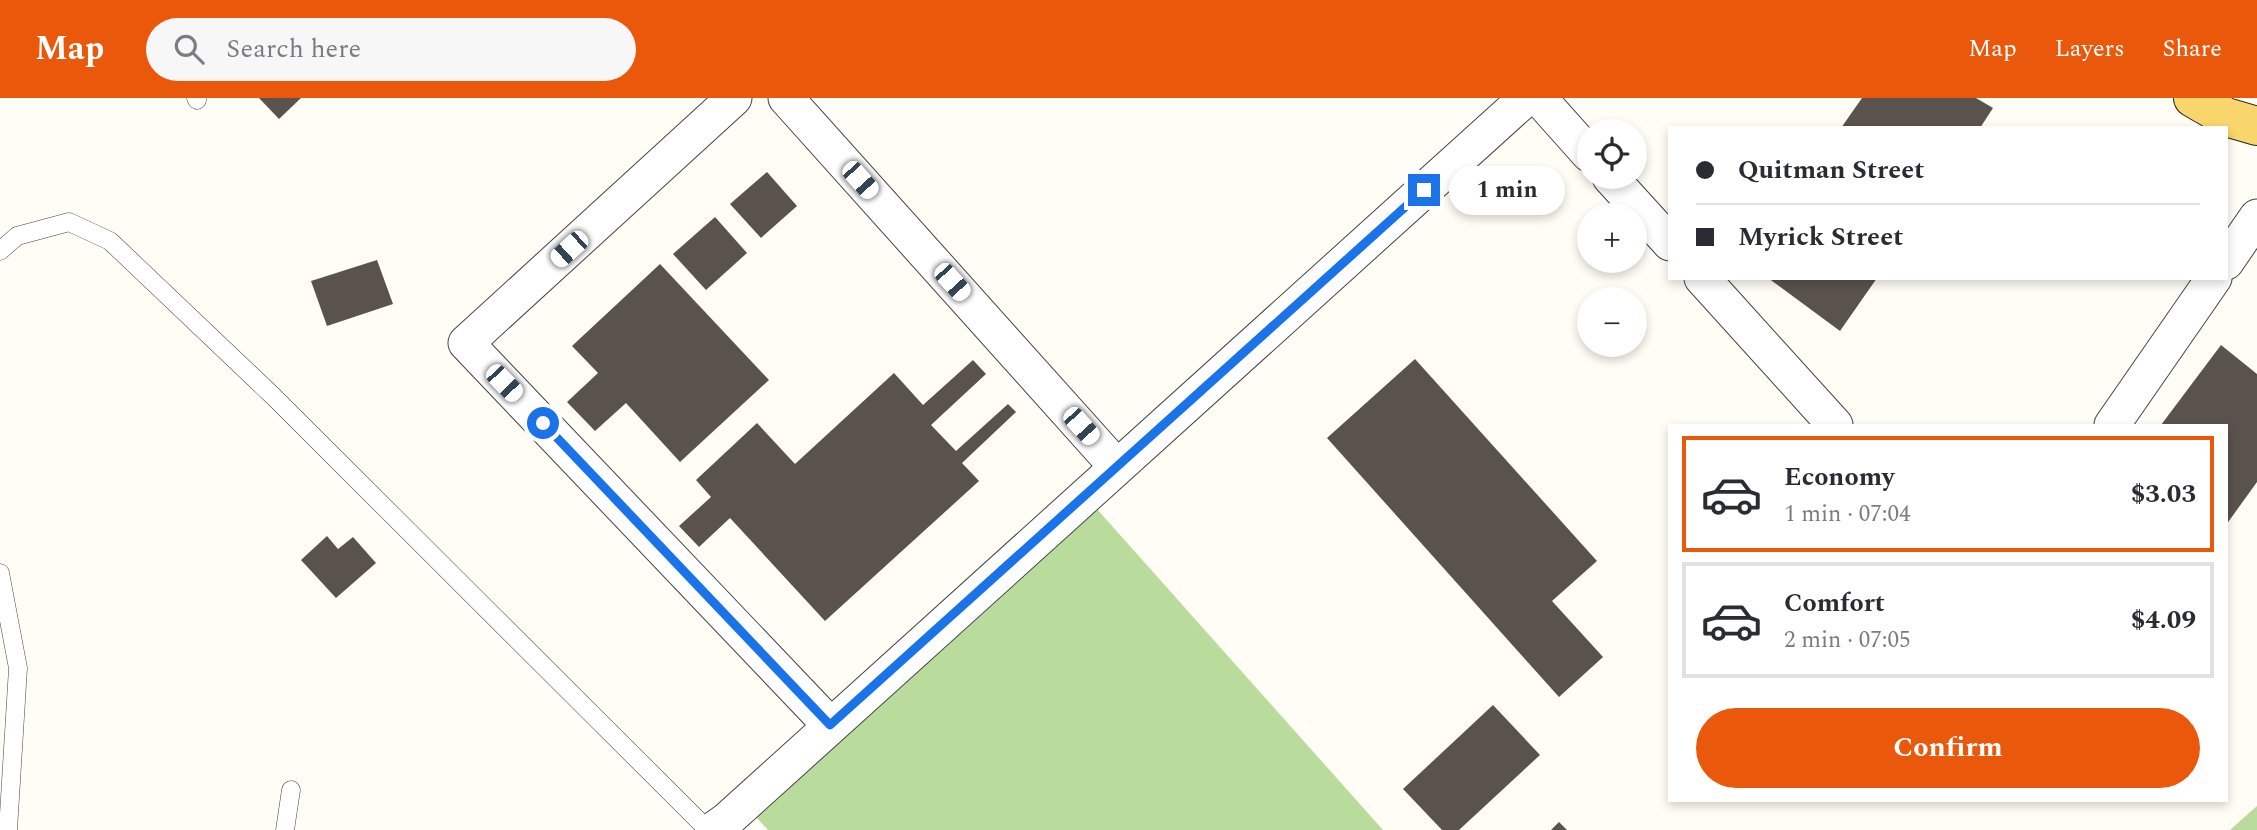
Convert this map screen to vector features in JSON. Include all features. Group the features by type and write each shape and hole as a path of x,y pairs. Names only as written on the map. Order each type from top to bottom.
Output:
{"main road":[{"path":"2193,98 2212,111 2257,126"}],"street":[{"path":"734,98 466,343 830,725"},
{"path":"786,98 1117,467"},
{"path":"711,830 1526,98"},
{"path":"1538,98 1577,141"},
{"path":"1621,189 1668,241"},
{"path":"2228,259 2257,217"},
{"path":"1704,280 1834,424"},
{"path":"2113,424 2213,280"}],"lane":[{"path":"0,251 17,236 69,222 110,241 274,397 711,830"},
{"path":"0,573 18,668 8,830"},
{"path":"285,830 291,790"}],"green space":[{"path":"1096,508 1383,830 768,830 755,816"},
{"path":"2257,806 2257,830 2230,830"}],"building":[{"path":"259,98 301,98 279,119"},
{"path":"1862,98 1976,98 1993,108 1981,126 1842,126"},
{"path":"767,172 797,206 761,238 730,204"},
{"path":"715,217 747,253 706,290 673,254"},
{"path":"377,260 393,304 327,326 311,281"},
{"path":"660,264 769,380 680,462 626,403 595,431 567,402 598,373 572,346"},
{"path":"1771,280 1876,280 1840,331"},
{"path":"2221,345 2257,374 2257,482 2228,522 2228,424 2162,424"},
{"path":"1415,359 1597,561 1552,601 1603,657 1559,697 1327,438"},
{"path":"973,360 986,374 931,425 956,451 1008,404 1016,412 962,463 979,481 825,621 730,518 699,547 679,526 711,497 696,480 757,423 795,464 894,373 923,405"},
{"path":"327,536 338,549 353,537 376,563 336,598 301,560"},
{"path":"1493,705 1540,755 1459,830 1442,830 1403,789"},
{"path":"1559,822 1567,830 1551,830"}],"route":[{"path":"543,423 830,725 1424,190"}]}
